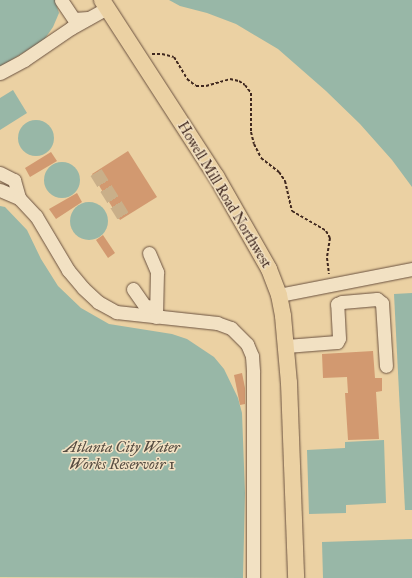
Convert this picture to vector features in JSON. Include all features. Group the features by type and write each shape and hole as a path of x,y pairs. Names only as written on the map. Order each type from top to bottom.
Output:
{"main road":[{"name":"Howell Mill Road Northwest","path":"104,4 216,176 269,269 279,295 286,346 296,578"}],"street":[{"path":"61,0 74,19 90,18"},
{"path":"0,73 24,60 71,28 90,18 104,4"},
{"path":"0,173 14,180 19,198"},
{"path":"0,190 19,198 36,216 68,270 83,288 98,302 116,312 156,312 194,316 231,328 247,344 252,356 253,578"},
{"path":"149,253 157,272 156,312"},
{"path":"279,295 412,269"},
{"path":"133,290 145,306 156,312"},
{"path":"286,346 337,342 339,338 338,304 342,302 378,299 382,303 386,366"}],"path":[{"path":"137,54 162,54 174,57 187,79 196,86 206,86 230,79 245,85 250,93 251,132 254,144 261,158 279,172 286,181 292,211 320,226 326,231 330,238 327,258 331,284"}],"water":[{"path":"0,0 55,0 59,13 53,27 44,40 0,67"},
{"path":"169,0 412,0 412,187 392,160 360,124 326,91 278,49 236,24 207,13 180,6"},
{"path":"13,90 27,113 0,130 0,98"},
{"path":"36,120 46,123 51,128 54,138 51,148 46,153 36,156 26,153 21,148 18,138 21,128 26,123"},
{"path":"62,162 72,165 77,170 80,180 77,190 72,195 62,198 52,195 47,190 44,180 47,170 52,165"},
{"path":"85,202 93,202 100,205 105,210 108,221 105,232 100,237 93,240 85,240 78,237 73,232 70,225 70,217 73,210 78,205"},
{"name":"Atlanta City Water Works Reservoir 1","path":"0,206 5,207 27,230 41,259 58,286 81,308 109,324 172,334 187,339 214,357 224,369 238,398 242,413 245,493 243,578 0,577"},
{"path":"412,293 412,510 405,510 394,294"},
{"path":"384,440 386,503 346,505 346,513 309,514 307,450 345,448 345,442"},
{"path":"412,539 412,578 323,578 322,542"}],"building":[{"path":"128,151 157,197 120,220 92,174"},
{"path":"51,152 57,161 30,177 25,168"},
{"path":"77,193 82,202 56,219 49,209"},
{"path":"103,235 115,253 108,258 96,240"},
{"path":"373,351 375,378 382,378 382,391 376,392 379,439 348,440 345,393 348,393 347,377 323,378 322,354"},
{"path":"242,373 245,388 245,404 240,405 234,375"}],"tunnel":[{"path":"96,172 124,217"}]}
